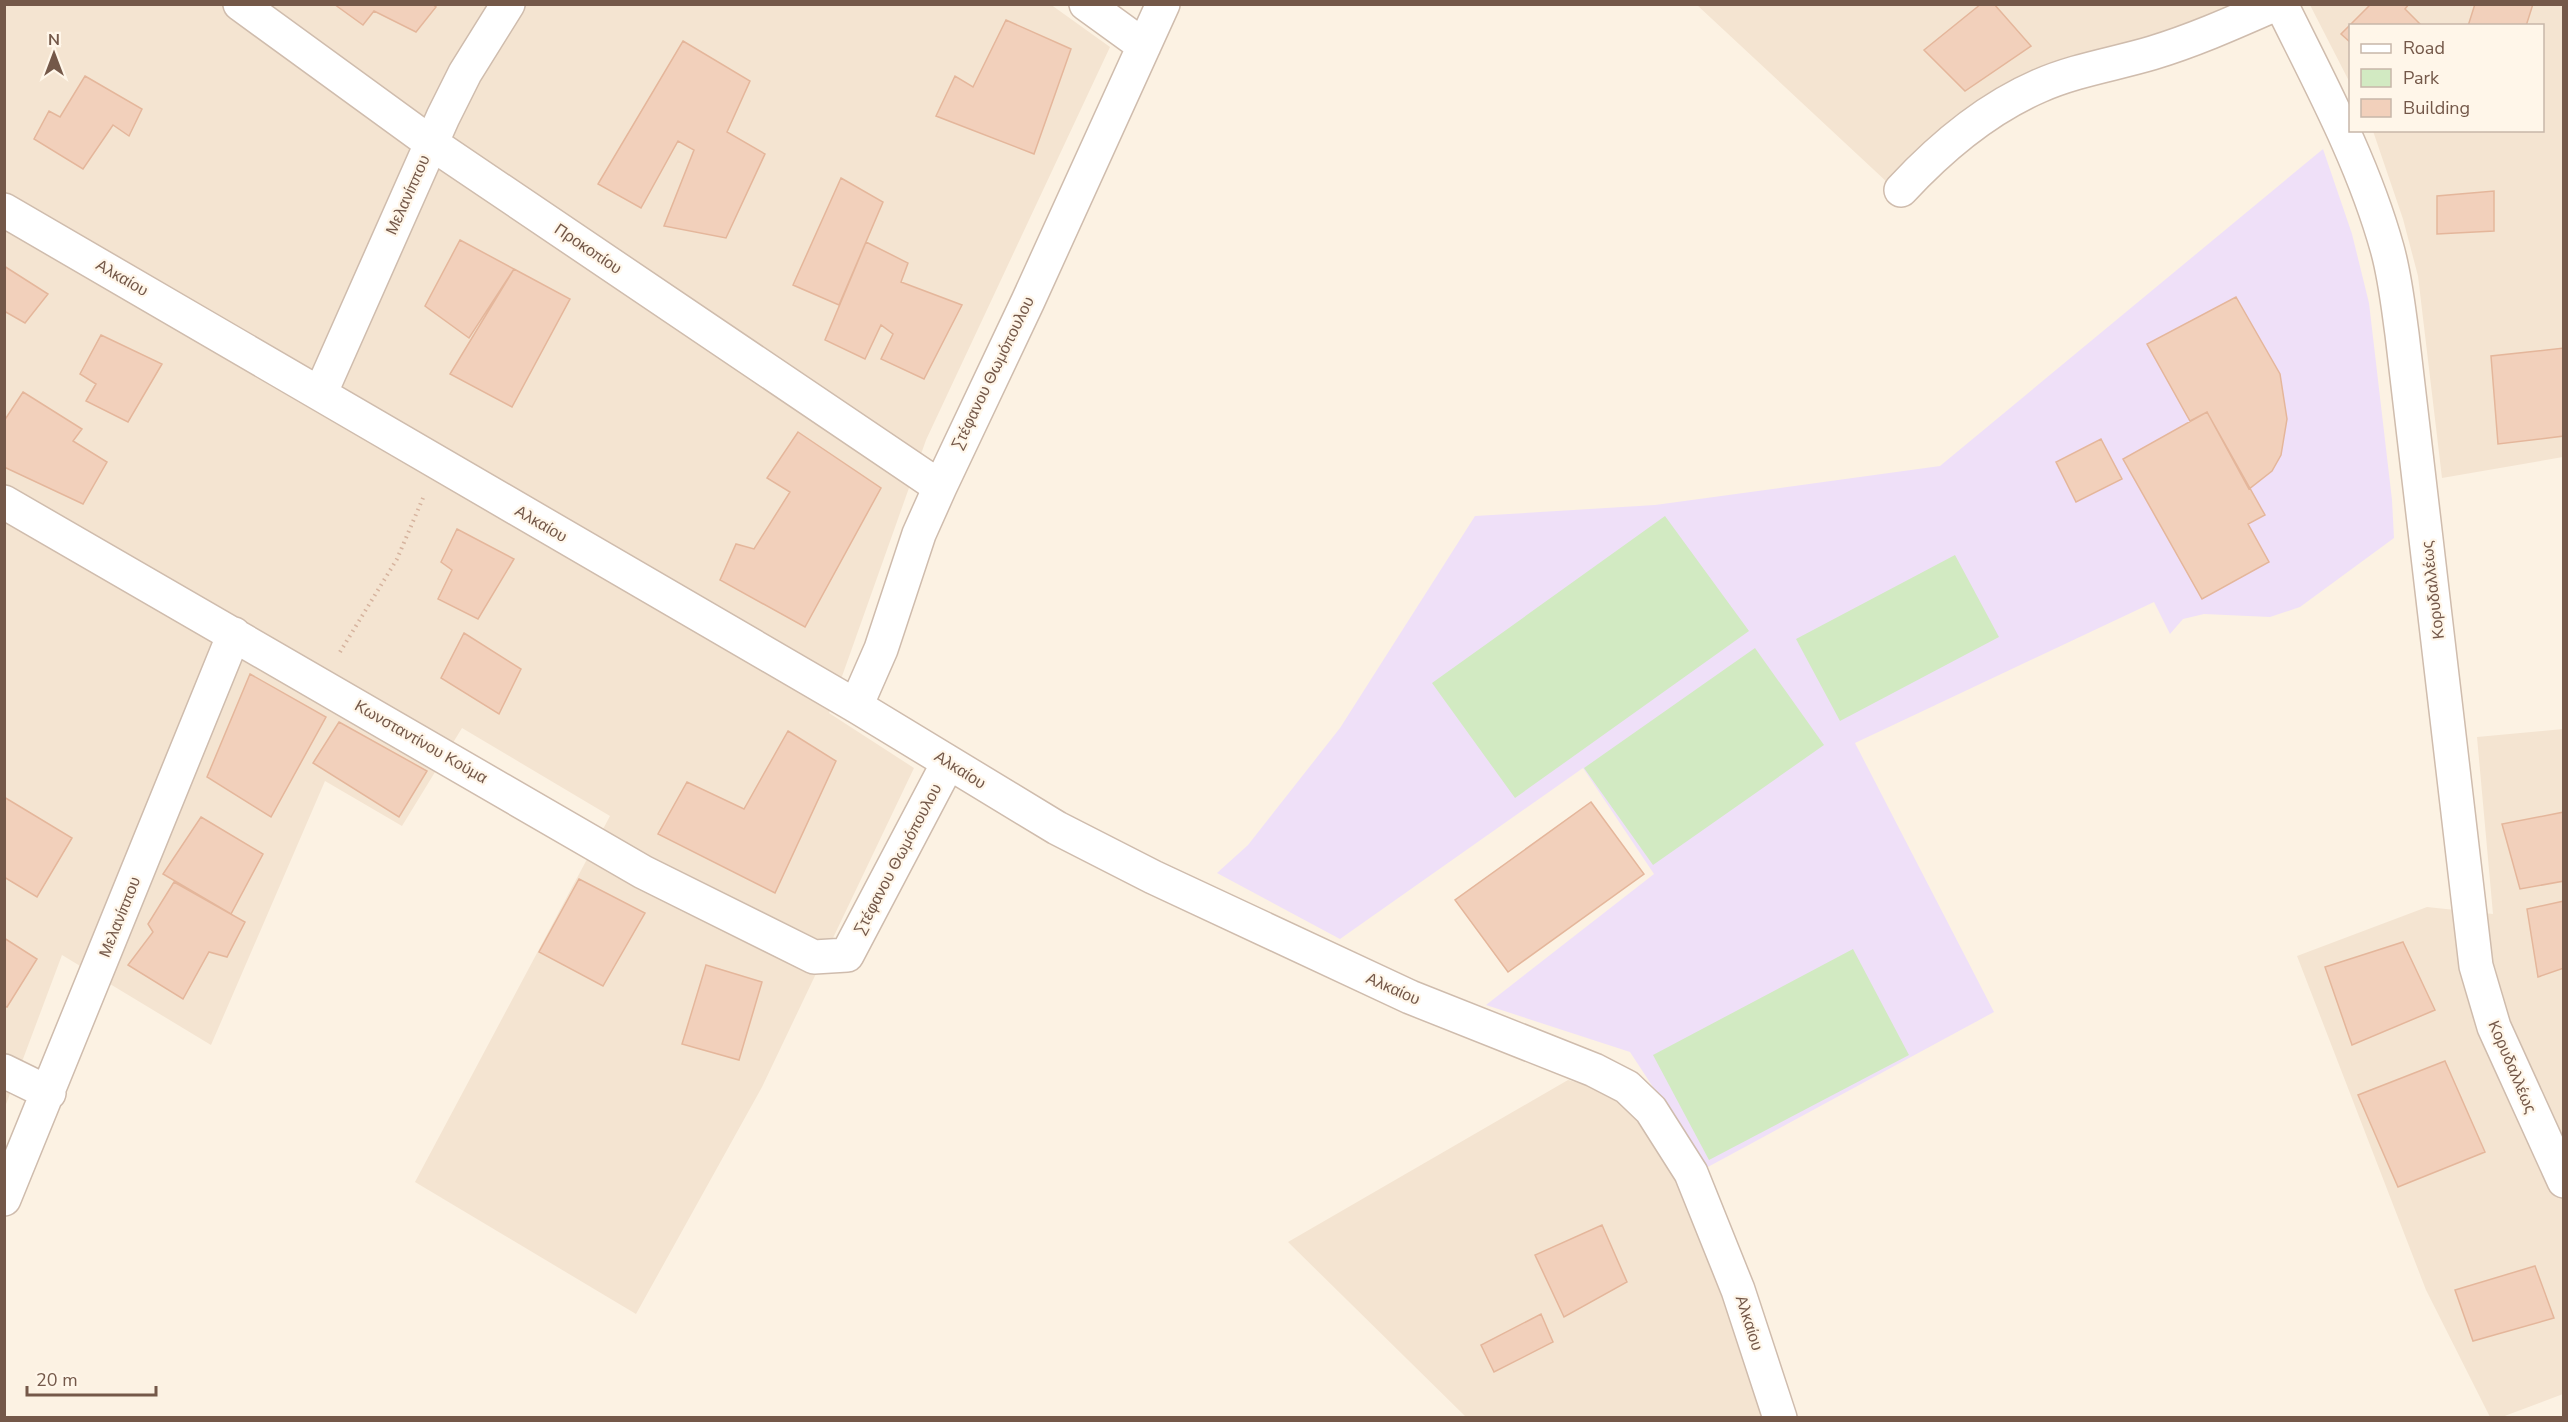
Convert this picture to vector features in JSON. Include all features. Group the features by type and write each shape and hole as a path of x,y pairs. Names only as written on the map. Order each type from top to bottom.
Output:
{"street":[{"name":"Προκοπίου","path":"240,4 431,143 940,487"},
{"name":"Μελανίππου","path":"321,392 431,143 465,74 508,4"},
{"path":"1086,4 1144,46"},
{"name":"Στέφανου Θωμόπουλου","path":"856,706 880,649 919,534 1162,4"},
{"path":"1901,190 1944,148 2000,108 2036,87 2070,74 2136,58 2200,37 2276,4"},
{"name":"Κορυδαλλέως","path":"2281,4 2347,141 2371,200 2391,266 2403,345 2476,966 2494,1027 2564,1181"},
{"name":"Αλκαίου","path":"4,210 321,392 438,464 856,706 1039,818 1153,877 1410,997 1594,1070 1627,1087 1651,1110 1676,1146 1695,1182 1738,1290 1780,1418"},
{"name":"Κωνσταντίνου Κούμα","path":"4,502 643,872 814,957 847,955"},
{"name":"Μελανίππου","path":"4,1199 234,634"},
{"name":"Στέφανου Θωμόπουλου","path":"847,955 948,763"},
{"path":"4,1071 49,1093"}],"path":[{"path":"320,683 397,559 438,464"}],"shaded area":[{"path":"1050,4 1110,47 926,440 829,713 914,768 762,1087 636,1314 415,1182 610,816 462,728 402,826 325,781 211,1045 62,955 5,1107 5,5"},
{"path":"1697,5 2251,5 2129,46 1888,183"},
{"path":"2310,5 2563,5 2563,457 2442,478 2418,276 2403,219 2373,132 2544,132 2544,24 2349,24 2349,81"},
{"path":"2323,149 2352,234 2369,303 2392,500 2394,538 2300,607 2270,617 2204,614 2183,619 2170,634 2154,602 1855,743 1994,1012 1706,1168 1630,1052 1486,1005 1654,874 1583,768 1340,939 1217,873 1248,845 1340,728 1475,516 1655,505 1940,466"},
{"path":"2563,729 2563,1394 2502,1417 2490,1417 2426,1290 2297,956 2427,907 2493,914 2477,737"},
{"path":"1568,1080 1608,1091 1652,1129 1705,1235 1763,1417 1466,1417 1288,1242"}],"green space":[{"path":"1665,516 1749,631 1515,798 1432,683"},
{"path":"1955,555 1999,637 1840,721 1796,639"},
{"path":"1755,648 1824,745 1653,865 1584,768"},
{"path":"1853,949 1909,1055 1709,1160 1653,1055"}],"building":[{"path":"334,4 432,4 436,7 416,32 374,11 363,25"},
{"path":"1981,4 1994,4 2031,46 1965,91 1924,50"},
{"path":"2371,4 2409,4 2405,9 2420,24 2351,24"},
{"path":"2475,4 2533,4 2527,24 2469,24"},
{"path":"1006,20 1071,49 1034,154 936,116 955,76 973,87"},
{"path":"2349,26 2349,41 2341,34"},
{"path":"683,41 750,81 727,132 765,154 726,238 664,226 694,150 678,141 641,208 598,184"},
{"path":"85,76 142,109 129,136 113,125 83,169 34,139 49,111 60,117"},
{"path":"841,178 883,202 839,305 793,285"},
{"path":"2494,191 2494,231 2437,234 2437,196"},
{"path":"460,240 514,269 469,338 425,306"},
{"path":"866,242 908,263 901,282 962,305 924,379 881,359 893,334 881,325 865,359 825,340"},
{"path":"4,266 48,294 25,323 4,311"},
{"path":"514,269 570,299 512,407 450,374"},
{"path":"2236,297 2280,374 2287,419 2281,455 2272,471 2249,489 2207,412 2190,421 2147,344"},
{"path":"101,335 162,364 128,422 86,401 96,384 80,374"},
{"path":"2564,348 2564,436 2498,444 2491,356"},
{"path":"23,392 82,429 73,441 107,462 83,504 4,467 4,421"},
{"path":"2207,412 2265,515 2248,524 2269,562 2202,599 2123,459"},
{"path":"798,432 881,488 805,627 720,580 736,544 754,549 790,492 767,478"},
{"path":"2101,439 2122,479 2076,502 2056,462"},
{"path":"457,529 514,559 478,619 438,599 452,570 441,562"},
{"path":"464,633 521,669 499,714 441,678"},
{"path":"250,674 326,717 271,817 207,777"},
{"path":"339,722 427,771 399,817 313,763"},
{"path":"788,731 836,761 775,893 658,834 687,782 744,809"},
{"path":"4,797 72,838 37,897 4,877"},
{"path":"1591,802 1644,874 1508,972 1455,900"},
{"path":"2564,812 2564,881 2520,889 2502,824"},
{"path":"201,817 263,854 231,914 163,874"},
{"path":"579,879 645,913 603,986 539,952"},
{"path":"174,882 245,922 227,957 209,952 183,999 128,965 153,932 148,924"},
{"path":"2564,901 2564,968 2538,977 2527,909"},
{"path":"4,938 37,959 7,1007 4,1006"},
{"path":"2403,942 2435,1010 2352,1045 2325,967"},
{"path":"706,965 762,982 739,1060 682,1044"},
{"path":"2445,1061 2485,1152 2398,1187 2358,1095"},
{"path":"1602,1225 1627,1282 1564,1317 1535,1255"},
{"path":"2535,1266 2554,1318 2473,1341 2455,1290"},
{"path":"1541,1314 1553,1342 1494,1372 1481,1345"}]}
